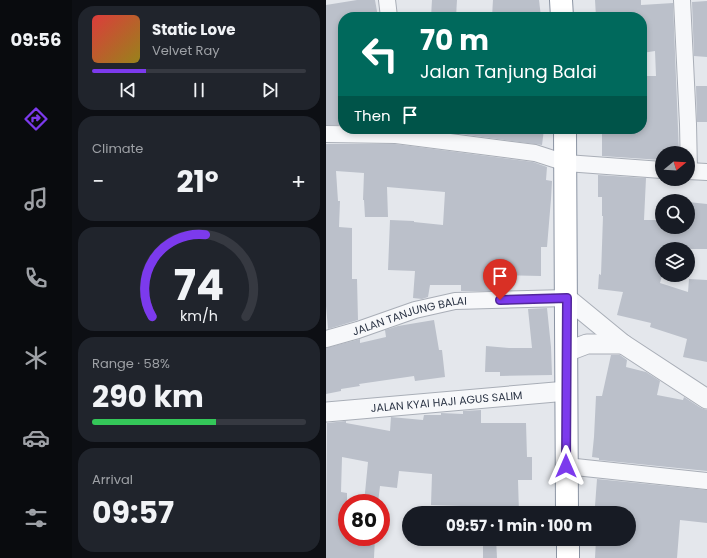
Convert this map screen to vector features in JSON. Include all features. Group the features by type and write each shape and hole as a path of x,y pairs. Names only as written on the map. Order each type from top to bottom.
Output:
{"highway":[{"path":"561,0 562,12"},
{"path":"565,134 567,506"},
{"path":"568,546 568,558"}],"street":[{"path":"387,0 388,12"},
{"path":"682,0 689,146"},
{"path":"326,134 338,134"},
{"path":"409,134 535,153 566,163 655,169"},
{"path":"695,171 707,172"},
{"path":"567,298 623,344 707,399"},
{"name":"JALAN TANJUNG BALAI","path":"326,339 358,330 415,310 455,301 567,298"},
{"path":"566,352 587,344 623,344"},
{"name":"JALAN KYAI HAJI AGUS SALIM","path":"326,412 567,391"},
{"path":"566,466 707,481"}],"building":[{"path":"357,0 375,0 377,12 338,12 338,125 326,125 326,5"},
{"path":"432,0 457,0 456,12 431,12"},
{"path":"493,0 539,0 540,12 492,12"},
{"path":"595,0 641,0 641,5 673,3 679,146 655,146 655,160 602,156 602,134 647,134 647,76 656,76 655,51 647,52 647,12 596,12"},
{"path":"707,1 707,57 694,56 692,2"},
{"path":"696,86 707,86 707,122 697,122"},
{"path":"461,134 543,134 542,145"},
{"path":"326,144 395,144 533,162 547,167 546,180 552,181 547,247 541,247 541,276 491,275 491,291 461,291 461,285 430,285 428,297 422,299 413,298 415,271 388,270 390,220 414,221 443,225 445,192 387,187 388,217 365,217 363,200 364,173 336,171 338,201 340,201 339,227 352,228 352,279 357,279 358,320 328,329 326,306"},
{"path":"598,175 646,178 644,220 655,220 655,234 695,234 695,203 707,204 707,249 695,249 695,242 655,242 655,282 660,282 688,292 689,282 695,282 695,279 707,280 707,362 683,357 687,339 650,327 651,323 617,315 623,292 598,289 599,274 601,275 603,216 602,197 598,197"},
{"path":"547,308 552,375 500,376 500,372 485,372 486,346 532,348 528,309"},
{"path":"434,320 439,350 442,350 445,377 415,381 414,376 359,384 360,386 341,389 341,391 326,394 326,348 360,339 360,343 386,337 385,330 398,326"},
{"path":"611,355 620,355 627,360 626,367 646,372 660,381 657,395 683,400 684,397 701,408 707,410 707,471 599,460 599,458 592,457 596,396 602,396"},
{"path":"481,410 481,423 526,423 527,457 532,457 532,480 518,480 519,506 431,505 432,474 399,471 397,488 380,486 379,494 365,494 368,462 342,457 341,492 347,494 338,494 338,546 375,546 374,558 326,558 327,423 346,421 346,423 390,431 391,417 423,420 424,415 441,415 441,413 463,414 463,411"},
{"path":"597,479 707,490 707,523 680,520 677,558 595,558 596,546 636,546 636,506 595,506"},
{"path":"483,546 496,546 497,558 483,558"}],"route":[{"path":"500,300 567,298 566,466"}]}
